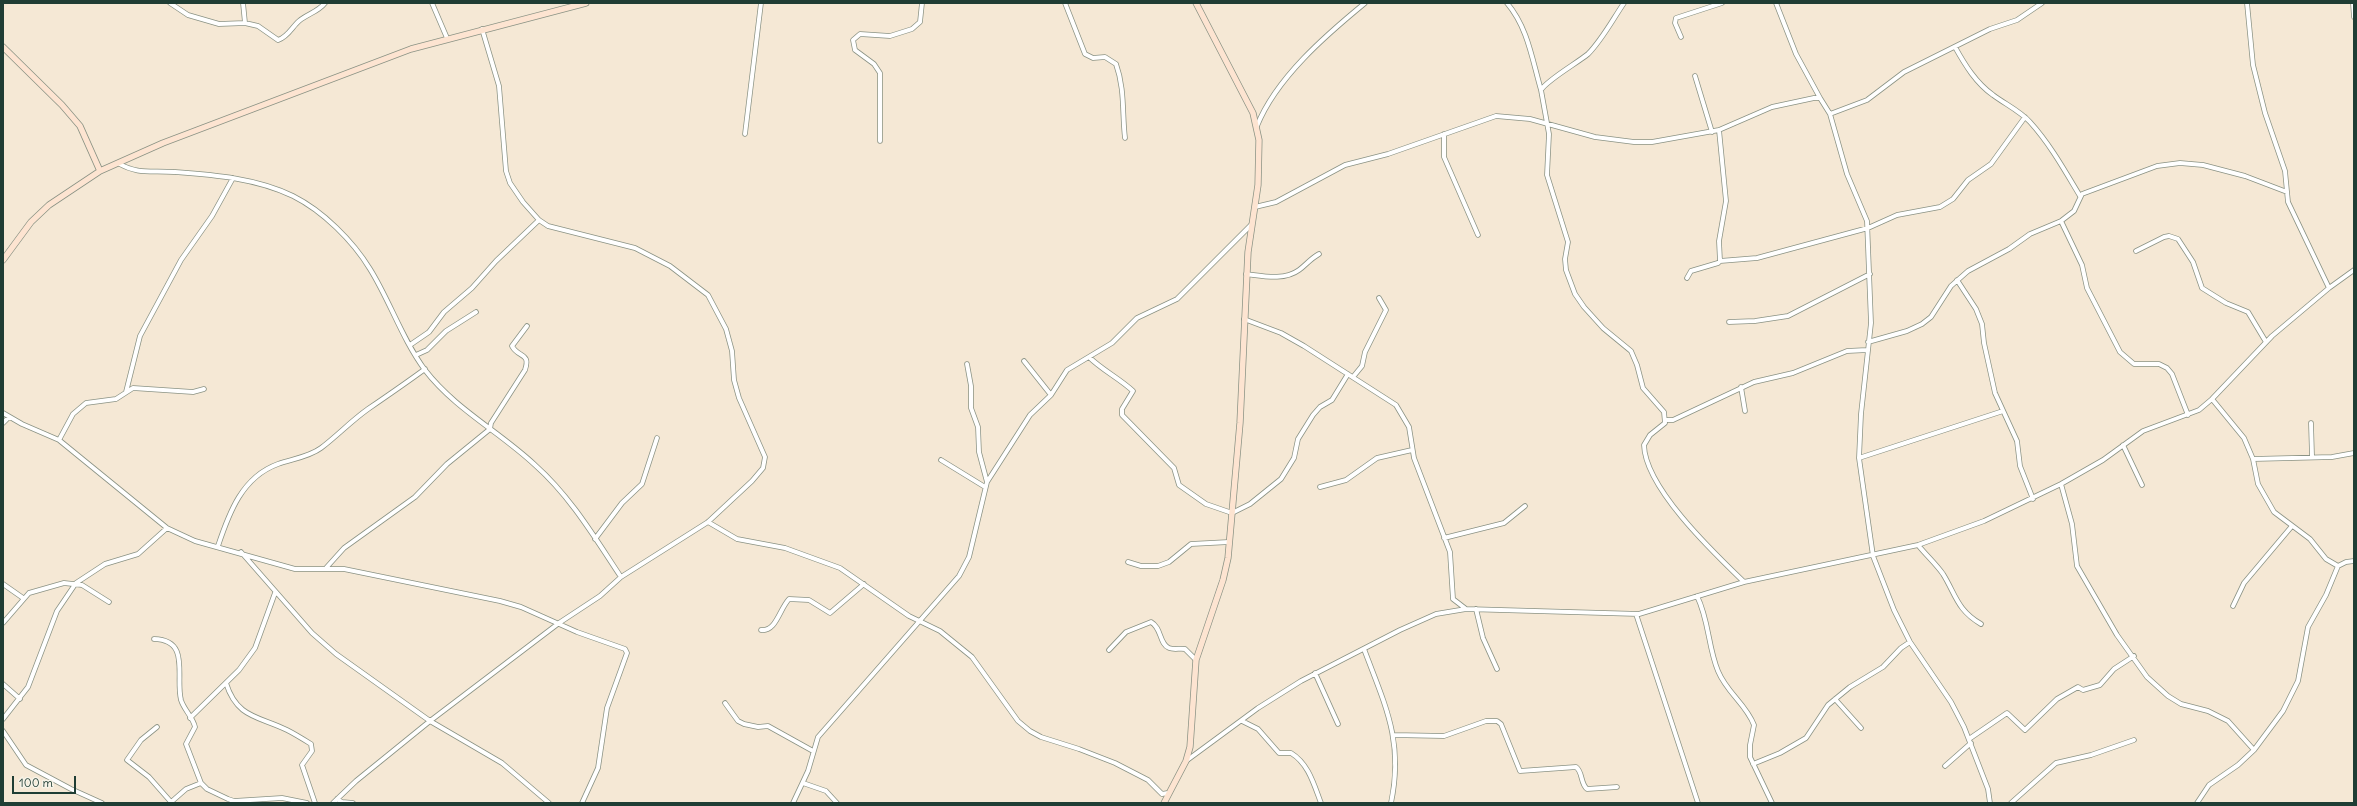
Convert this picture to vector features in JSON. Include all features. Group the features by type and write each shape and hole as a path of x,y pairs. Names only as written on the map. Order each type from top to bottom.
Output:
{"main road":[{"path":"3,260 31,222 49,205 100,171 118,163 194,130 385,57 447,38 586,3"},
{"path":"1163,802 1186,761 1190,747 1196,660 1223,580 1229,542 1240,423 1246,274 1251,225 1258,185 1257,126 1253,113 1196,3"},
{"path":"3,47 12,54 77,121 85,134 100,171"}],"street":[{"path":"170,3 188,16 219,24 244,23 268,31 278,40 287,34 300,20 312,14 325,3"},
{"path":"243,3 244,23"},
{"path":"432,3 447,38"},
{"path":"745,134 761,3"},
{"path":"880,141 880,72 874,64 855,50 853,40 856,35 860,34 890,36 912,29 920,22 922,3"},
{"path":"1064,3 1085,54 1093,58 1105,56 1116,64 1124,102 1123,117 1125,138"},
{"path":"1257,126 1266,106 1310,53 1365,3"},
{"path":"1507,3 1514,12 1528,38 1541,90 1545,123 1548,134 1547,175 1556,207 1567,234 1568,242 1564,266 1575,294 1603,328 1631,351 1637,364 1643,388 1664,412 1666,420 1663,426 1646,440 1644,454 1647,464 1667,496 1697,534 1744,582"},
{"path":"1541,90 1548,82 1561,74 1589,52 1624,3"},
{"path":"1680,37 1675,23 1676,18 1722,3"},
{"path":"1776,3 1796,54 1830,114 1847,174 1866,216 1868,228 1871,323 1861,414 1859,458 1873,556 1894,610 1910,642 1951,702 1970,741 1988,789 1990,803"},
{"path":"1830,114 1867,100 1904,72 1990,29 2017,20 2042,3"},
{"path":"2247,3 2253,65 2265,113 2285,171 2290,209 2329,288"},
{"path":"2353,3 2354,16"},
{"path":"333,803 356,781 430,721 559,623 600,596 621,577 708,522 752,481 763,468 765,457 739,398 734,380 732,351 726,329 708,295 696,284 670,266 635,248 548,226 539,220 523,202 510,183 506,171 498,86 482,30"},
{"path":"1955,47 1964,64 1979,82 1991,94 2025,117 2052,151 2080,196"},
{"path":"1695,76 1712,132"},
{"path":"1255,207 1276,202 1345,165 1388,154 1500,116 1520,117 1580,134 1634,142 1670,140 1712,132 1772,108 1820,98"},
{"path":"1687,278 1691,271 1718,263 1720,261 1757,258 1868,228 1897,215 1940,206 1953,199 1968,180 1991,164 2025,117"},
{"path":"1719,130 1726,201 1719,241 1720,261"},
{"path":"1444,134 1444,157 1478,234"},
{"path":"118,163 136,172 176,172 256,182 292,196 312,208 341,234 370,269 410,345 425,369 439,387 537,466 573,504 621,577"},
{"path":"1868,342 1907,331 1922,324 1931,317 1944,294 1968,271 2009,249 2030,234 2061,221 2074,211 2080,196 2099,187 2168,163 2203,165 2245,176 2287,192"},
{"path":"126,392 140,336 181,260 212,216 233,178"},
{"path":"410,345 429,332 444,312 472,288 496,261 539,220"},
{"path":"2061,221 2082,265 2087,288 2120,352 2134,364 2159,364 2167,368 2172,374 2188,415"},
{"path":"793,803 803,783 818,737 822,731 959,576 965,567 969,557 986,482 1025,422 1051,395 1067,370 1112,343 1137,318 1177,299 1251,225"},
{"path":"2136,251 2164,237 2170,236 2178,239 2193,262 2202,288 2226,303 2248,312 2266,342"},
{"path":"1246,274 1288,276 1298,271 1307,261 1318,254"},
{"path":"1186,761 1258,708 1315,673 1427,618 1466,609 1636,614 1744,582 1873,556 1918,545 1984,521 2033,499 2061,484 2103,460 2153,426 2188,415 2212,399 2266,342 2329,288 2354,270"},
{"path":"1729,322 1755,321 1788,316 1870,274"},
{"path":"1957,280 1980,317 1990,371 2003,411 2017,441 2020,466 2033,499"},
{"path":"1089,356 1100,368 1117,378 1133,391 1122,409 1122,415 1174,468 1179,485 1206,504 1232,513 1250,504 1281,479 1294,458 1298,440 1312,416 1320,407 1332,400 1351,376 1362,366 1365,352 1386,310 1380,298"},
{"path":"416,355 427,350 446,331 476,312"},
{"path":"1244,319 1281,333 1396,405 1409,427 1412,450 1452,558 1453,599 1466,609"},
{"path":"326,568 344,548 415,498 447,464 490,428 491,423 525,370 527,360 512,346 526,326"},
{"path":"1666,420 1673,420 1741,388 1805,368 1847,351 1867,350"},
{"path":"1024,361 1051,395"},
{"path":"967,364 971,386 970,408 978,427 979,452 986,482"},
{"path":"218,546 229,512 241,492 254,479 271,466 320,449 368,409 398,390 425,369"},
{"path":"59,440 66,423 78,408 86,403 116,399 126,392 141,388 174,392 193,392 204,389"},
{"path":"1741,388 1745,411"},
{"path":"2212,399 2244,438 2253,459 2261,491 2279,517 2310,539 2326,559 2338,566"},
{"path":"1859,458 2003,411"},
{"path":"3,413 59,440 167,528 196,541 240,552 277,565 295,569 326,568 392,578 500,601 559,623 577,632 622,647 627,653 607,708 598,768 582,803"},
{"path":"3,423 9,417"},
{"path":"2311,423 2312,456"},
{"path":"595,539 622,503 642,484 657,438"},
{"path":"2123,445 2142,485"},
{"path":"1320,487 1346,480 1377,458 1412,450"},
{"path":"2253,459 2337,456 2354,452"},
{"path":"940,460 985,487"},
{"path":"2061,484 2072,524 2077,566 2117,635 2134,656 2147,677 2168,696 2190,708 2208,711 2228,721 2254,750"},
{"path":"1444,538 1504,523 1525,506"},
{"path":"708,522 737,539 785,548 840,568 919,621 940,631 972,657 1018,721 1030,731 1041,737 1079,749 1115,763 1148,780 1162,794 1168,793"},
{"path":"2232,606 2244,583 2292,526"},
{"path":"3,718 20,699 34,675 47,634 57,610 76,583 105,564 138,554 167,528"},
{"path":"1128,562 1141,566 1158,566 1169,562 1191,544 1218,541 1229,542"},
{"path":"1918,545 1943,574 1956,601 1963,610 1981,624"},
{"path":"240,552 312,633 336,654 430,721 502,763 549,803"},
{"path":"2196,803 2209,785 2238,765 2254,750 2294,692 2298,680 2308,627 2326,595 2338,566 2346,562 2354,561"},
{"path":"3,623 23,598 40,589 64,583 76,583 89,588 109,602"},
{"path":"3,584 23,598"},
{"path":"760,630 772,628 789,599 809,600 830,613 864,584"},
{"path":"190,718 239,670 255,648 275,593"},
{"path":"1697,596 1707,624 1718,671 1728,690 1744,706 1754,725 1750,745 1750,757 1772,803"},
{"path":"1476,609 1483,638 1498,669"},
{"path":"1636,614 1698,803"},
{"path":"1109,650 1126,632 1151,622 1158,628 1165,645 1169,648 1185,649 1196,660"},
{"path":"154,639 166,639 176,650 179,657 180,694 182,706 195,727 186,744 201,783 207,789 234,801 282,798 307,803"},
{"path":"1753,764 1780,753 1806,738 1812,732 1821,714 1835,699 1883,667 1901,648 1910,642"},
{"path":"1364,649 1394,735 1395,778 1391,803"},
{"path":"1945,766 1970,741 2007,713 2025,730 2057,699 2078,687 2083,690 2100,685 2114,669 2134,656"},
{"path":"1315,673 1338,724"},
{"path":"3,684 20,699"},
{"path":"226,684 233,701 240,709 260,720 286,729 311,744 312,751 302,765 315,803"},
{"path":"1835,699 1861,728"},
{"path":"725,703 738,721 758,728 768,726 813,752"},
{"path":"1242,721 1258,729 1279,753 1291,753 1301,760 1309,772 1321,803"},
{"path":"1394,735 1444,736 1486,721 1497,721 1501,724 1520,771 1576,767 1580,770 1584,787 1587,789 1617,787"},
{"path":"157,727 141,740 127,760 149,777 170,803 186,789 201,783"},
{"path":"3,731 26,765 71,789 102,803"},
{"path":"2010,803 2056,762 2091,755 2134,740"},
{"path":"803,783 826,791 837,803"},
{"path":"337,798 342,803 353,803"}]}
